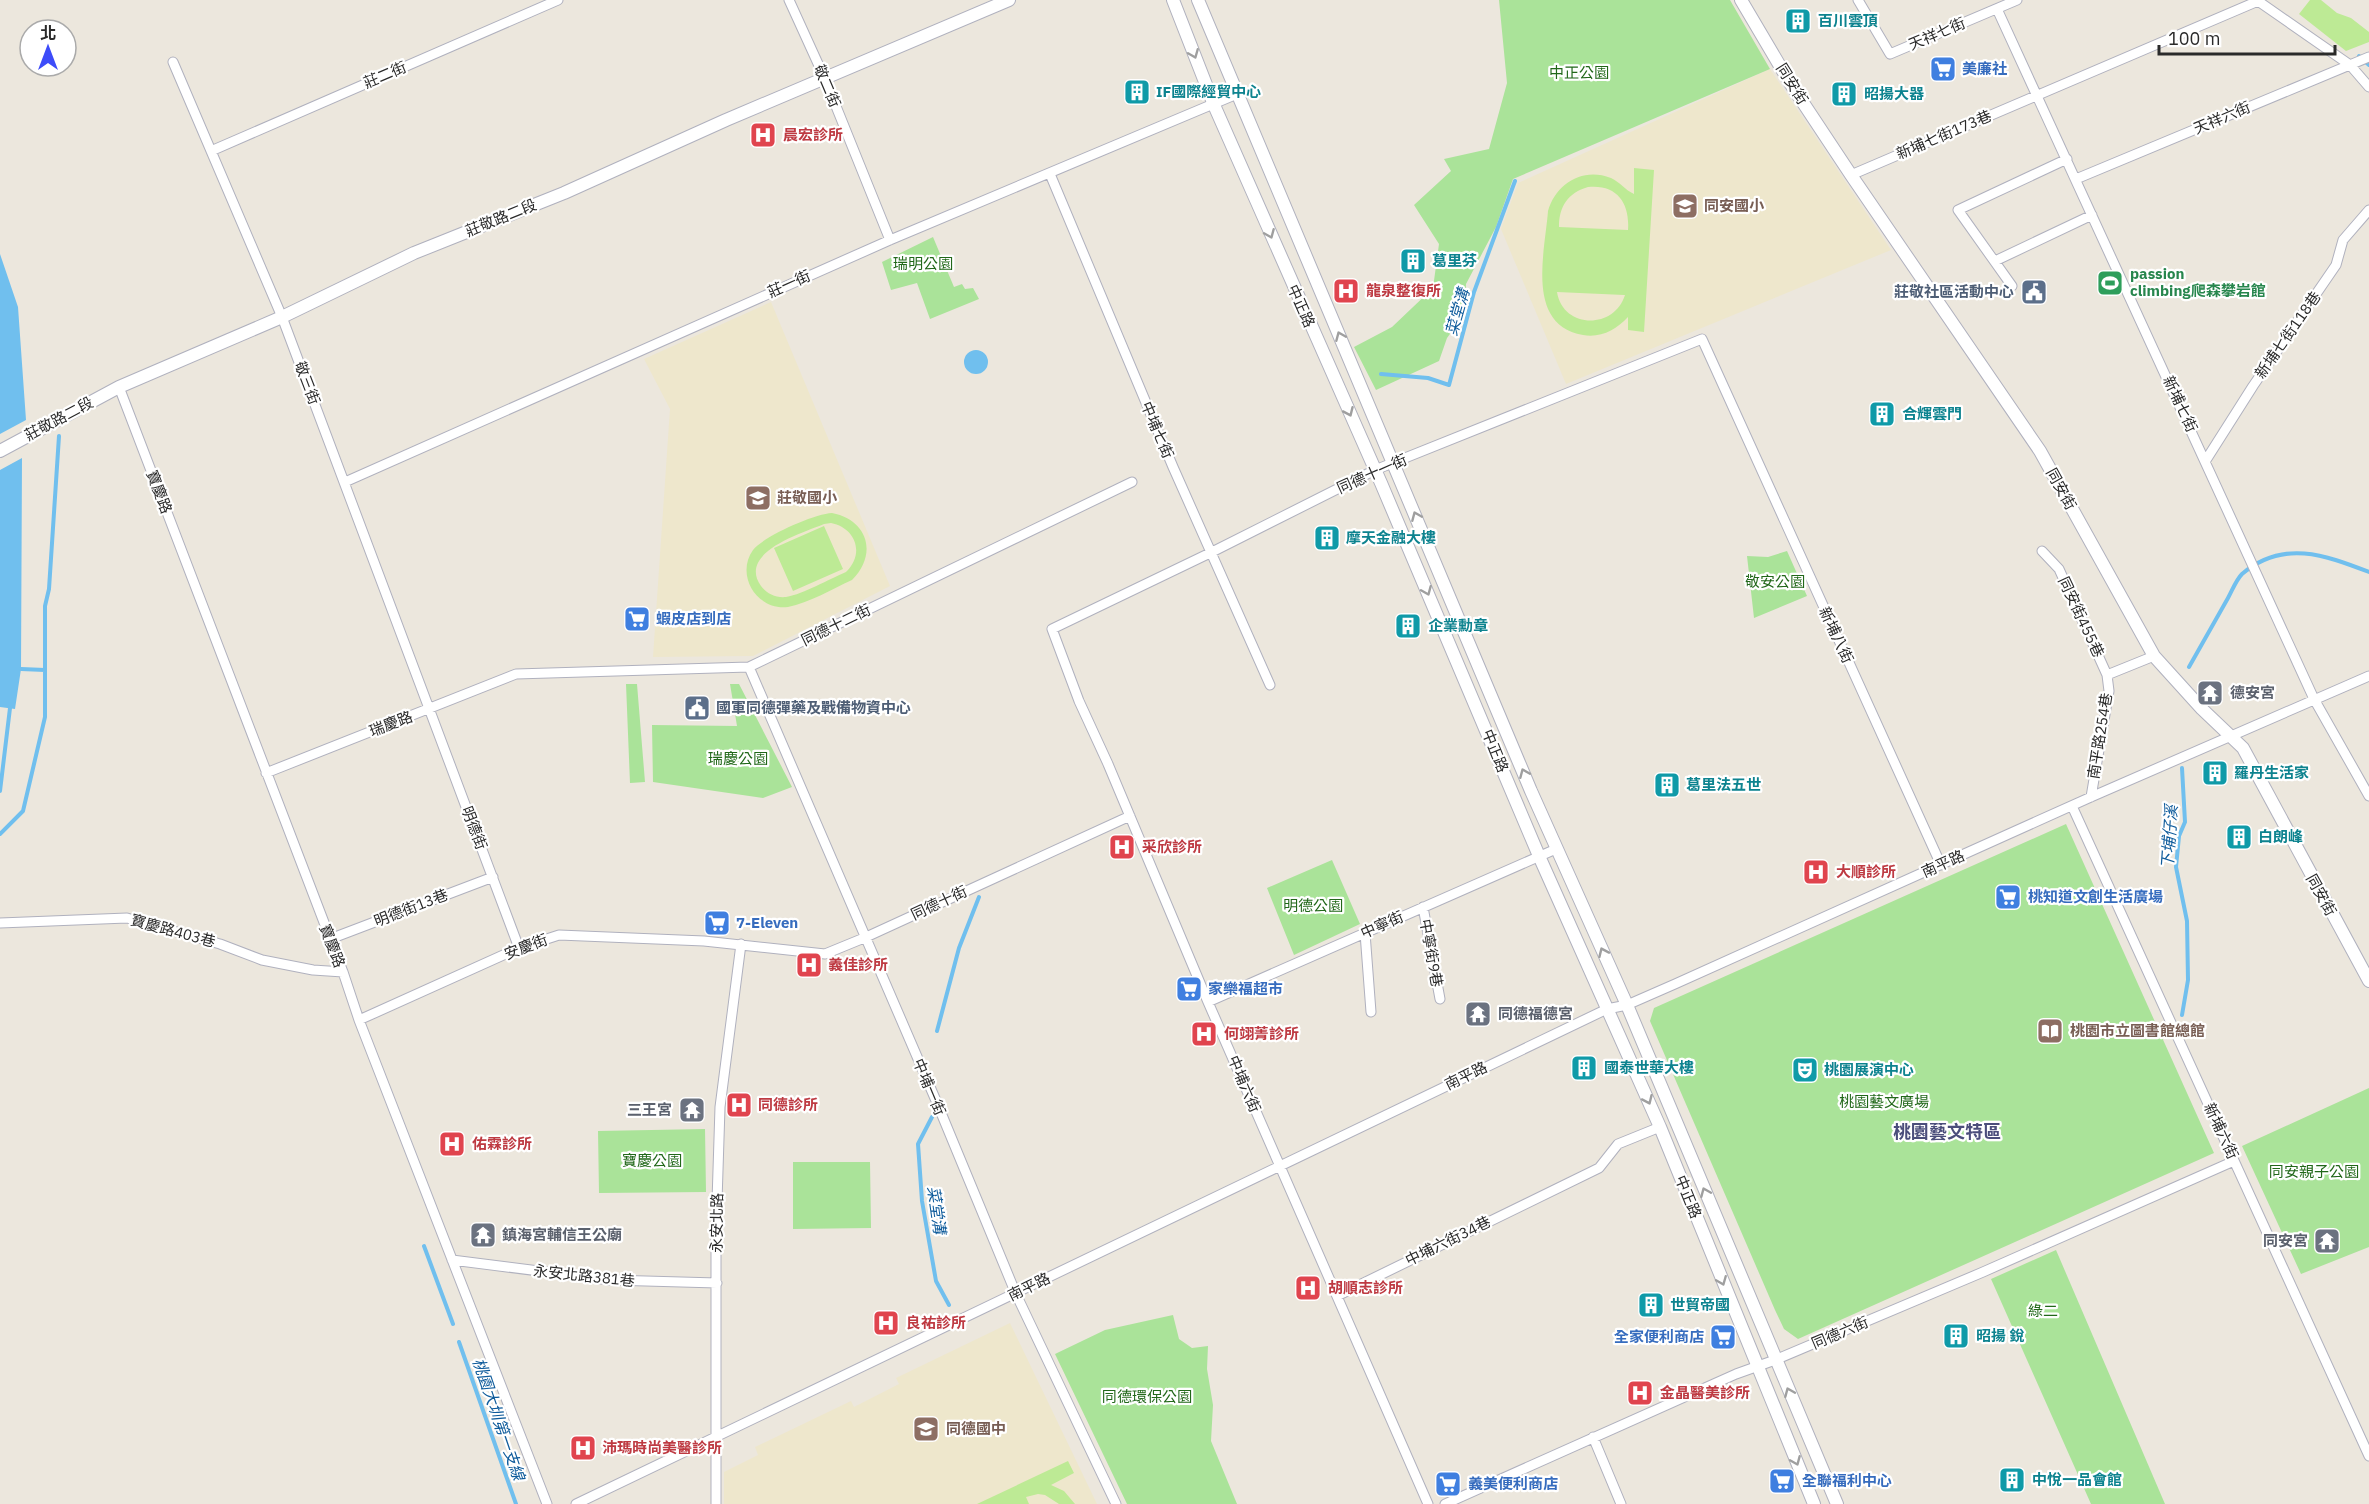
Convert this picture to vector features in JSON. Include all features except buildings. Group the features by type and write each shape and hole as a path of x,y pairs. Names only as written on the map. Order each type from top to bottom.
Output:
{"street":[{"name":"莊二街","path":"211,151 558,0"},
{"name":"敬二街","path":"789,0 825,79 890,240"},
{"name":"莊敬路二段","path":"0,451 118,387 282,317 414,254 1010,0"},
{"name":"中正路","path":"1173,0 1214,105 1375,470 1539,856 1660,1127 1814,1504"},
{"name":"中正路","path":"1198,0 1556,849 1627,1005 1837,1504"},
{"name":"同安街","path":"1741,0 1790,82 1851,175 2040,451 2154,656 2202,709 2243,748 2369,981"},
{"name":"天祥七街","path":"1858,0 1890,54 2017,0"},
{"name":"新埔七街173巷","path":"1851,175 2258,1 2353,64"},
{"name":"新埔七街","path":"1997,9 2314,699 2369,796"},
{"name":"天祥六街","path":"2076,180 2369,57"},
{"name":"敬三街","path":"173,62 282,317 429,709"},
{"path":"2353,64 2369,87"},
{"name":"莊一街","path":"345,482 890,240 1237,94"},
{"path":"2012,286 1958,210 2067,159"},
{"name":"中埔七街","path":"1050,174 1210,553 1270,685"},
{"name":"新埔七街118巷","path":"2206,460 2253,386 2336,265 2343,240 2369,210"},
{"path":"1995,261 2092,215"},
{"name":"同德十一街","path":"1052,629 1375,470 1702,339"},
{"name":"新埔八街","path":"1702,339 1941,865"},
{"name":"寶慶路","path":"118,387 343,972 359,1020 547,1504"},
{"name":"同德十二街","path":"516,674 749,667 1132,482"},
{"name":"同安街455巷","path":"2042,551 2059,568 2107,675 2154,656"},
{"name":"中埔六街","path":"1052,629 1079,701 1428,1504"},
{"name":"中埔一街","path":"749,667 937,1103 1016,1294 1116,1504"},
{"name":"瑞慶路","path":"266,773 516,674"},
{"name":"南平路254巷","path":"2091,797 2109,691 2107,675"},
{"name":"南平路","path":"576,1504 1607,1008 1627,1005 2091,797 2369,676"},
{"name":"明德街","path":"429,709 519,948"},
{"name":"新埔六街","path":"2072,806 2369,1456"},
{"name":"同德十街","path":"741,944 825,954 1130,816"},
{"name":"中寧街","path":"1209,1002 1556,849"},
{"name":"明德街13巷","path":"330,939 493,877"},
{"name":"中寧街9巷","path":"1423,907 1440,999"},
{"name":"寶慶路403巷","path":"0,923 127,918 220,944 262,960 314,970 343,972"},
{"path":"1365,933 1371,1012"},
{"name":"安慶街","path":"359,1020 519,948 559,935 741,944"},
{"name":"永安北路","path":"716,1504 720,1107 741,944"},
{"name":"中埔六街34巷","path":"1337,1296 1599,1168 1618,1143 1660,1127"},
{"name":"同德六街","path":"1445,1504 1756,1366 1983,1272 2234,1161"},
{"name":"永安北路381巷","path":"452,1260 610,1280 717,1283"},
{"path":"1593,1437 1621,1504"}],"shaded area":[{"name":"同安國小","path":"1770,69 1891,250 1566,384 1501,229 1518,183"},
{"name":"莊敬國小","path":"771,302 890,586 753,656 653,657 670,409 644,359"},
{"name":"同德國中","path":"1010,1323 1097,1504 724,1504 724,1472 758,1455 755,1447 851,1401 854,1407 899,1384 896,1378"}],"green space":[{"name":"中正公園","path":"1499,0 1730,0 1770,69 1513,179 1496,227 1466,284 1465,313 1447,338 1439,361 1376,390 1354,347 1392,327 1433,288 1439,244 1414,205 1451,171 1444,159 1489,149 1507,83"},
{"path":"2310,0 2321,0 2337,13 2351,18 2369,32 2369,42 2346,51 2299,14"},
{"path":"1634,168 1654,170 1644,332 1628,330 1628,317 1618,326 1602,334 1583,335 1565,328 1553,317 1546,302 1543,285 1544,246 1548,211 1552,201 1557,193 1572,180 1590,175 1611,178 1634,194","holes":["1588,187 1607,189 1620,197 1627,211 1628,230 1559,227 1559,219 1566,201 1575,193","1557,292 1624,295 1625,295 1611,314 1600,319 1589,320 1569,313 1561,304"]},
{"name":"瑞明公園","path":"933,237 954,287 962,284 965,289 973,288 979,299 930,319 917,283 891,290 882,262"},
{"path":"832,513 844,517 861,530 867,549 860,570 852,580 804,602 788,607 777,607 767,603 752,589 748,580 748,560 753,550 778,532","holes":["831,523 840,526 852,536 856,550 852,565 846,572 808,590 786,597 772,595 761,586 756,574 758,563 765,554 789,539 824,524"]},
{"path":"824,526 843,569 793,591 774,548"},
{"name":"敬安公園","path":"1787,551 1807,596 1754,618 1747,556 1768,557"},
{"path":"626,684 637,684 645,782 630,783"},
{"name":"瑞慶公園","path":"730,684 739,684 792,787 763,798 653,782 652,725 737,726"},
{"name":"桃園藝文廣場","path":"2066,824 2214,1153 1798,1339 1784,1329 1775,1310 1650,1021 1654,1008"},
{"name":"明德公園","path":"1332,860 1360,924 1294,955 1267,888"},
{"name":"同安親子公園","path":"2369,1088 2369,1247 2301,1274 2242,1146"},
{"name":"寶慶公園","path":"705,1129 706,1192 599,1193 598,1131"},
{"path":"793,1162 870,1162 871,1228 793,1229"},
{"name":"綠二","path":"2056,1250 2165,1504 2091,1504 1991,1279"},
{"name":"同德環保公園","path":"1173,1315 1179,1339 1192,1348 1208,1346 1207,1369 1213,1405 1211,1441 1237,1504 1127,1504 1055,1354 1105,1330"},
{"path":"1068,1461 1074,1473 1051,1485 1064,1491 1075,1504 1059,1504 1045,1495 1038,1494 1026,1497 1029,1504 977,1504"}],"water":[{"path":"0,254 18,307 26,420 0,434"},
{"path":"976,350 985,353 988,362 985,371 976,374 967,371 964,362 967,353"},
{"path":"22,458 21,669 15,709 0,707 0,470"}],"waterway":[{"name":"下埔仔溪","path":"2359,56 2369,65"},
{"name":"菜堂溝","path":"1381,374 1428,378 1449,385 1474,292 1515,181"},
{"path":"0,834 23,811 45,717 45,606 49,589 59,436"},
{"name":"下埔仔溪","path":"2189,667 2238,579 2257,563 2273,557 2304,554 2336,560 2369,572"},
{"path":"21,669 45,670"},
{"path":"0,791 10,708"},
{"name":"下埔仔溪","path":"2182,768 2185,822 2179,836 2176,867 2187,921 2188,980 2182,1015"},
{"name":"菜堂溝","path":"937,1031 959,948 979,897"},
{"name":"菜堂溝","path":"932,1117 918,1144 922,1201 936,1281 949,1305"},
{"name":"桃園大圳第一支線","path":"424,1246 453,1324"},
{"name":"桃園大圳第一支線","path":"459,1342 516,1504"}],"place":[{"name":"百川雲頂","path":"1798,21"},
{"name":"美廉社","path":"1943,69"},
{"name":"IF國際經貿中心","path":"1137,92"},
{"name":"昭揚大器","path":"1844,94"},
{"name":"晨宏診所","path":"763,135"},
{"name":"同安國小","path":"1685,206"},
{"name":"葛里芬","path":"1413,261"},
{"name":"passion climbing爬森攀岩館","path":"2110,283"},
{"name":"龍泉整復所","path":"1346,291"},
{"name":"莊敬社區活動中心","path":"2034,292"},
{"name":"合輝雲門","path":"1882,414"},
{"name":"莊敬國小","path":"758,498"},
{"name":"摩天金融大樓","path":"1327,538"},
{"name":"蝦皮店到店","path":"637,619"},
{"name":"企業勳章","path":"1408,626"},
{"name":"德安宮","path":"2210,693"},
{"name":"國軍同德彈藥及戰備物資中心","path":"697,708"},
{"name":"羅丹生活家","path":"2215,773"},
{"name":"葛里法五世","path":"1667,785"},
{"name":"白朗峰","path":"2239,837"},
{"name":"采欣診所","path":"1122,847"},
{"name":"大順診所","path":"1816,872"},
{"name":"桃知道文創生活廣場","path":"2008,897"},
{"name":"7-Eleven","path":"717,923"},
{"name":"義佳診所","path":"809,965"},
{"name":"家樂福超市","path":"1189,989"},
{"name":"同德福德宮","path":"1478,1014"},
{"name":"桃園市立圖書館總館","path":"2050,1031"},
{"name":"何翊菁診所","path":"1204,1034"},
{"name":"國泰世華大樓","path":"1584,1068"},
{"name":"桃園展演中心","path":"1805,1070"},
{"name":"同德診所","path":"739,1105"},
{"name":"三王宮","path":"692,1110"},
{"name":"佑霖診所","path":"452,1144"},
{"name":"鎮海宮輔信王公廟","path":"483,1235"},
{"name":"同安宮","path":"2327,1241"},
{"name":"胡順志診所","path":"1308,1288"},
{"name":"世貿帝國","path":"1651,1305"},
{"name":"良祐診所","path":"886,1323"},
{"name":"昭揚 銳","path":"1956,1336"},
{"name":"全家便利商店","path":"1723,1337"},
{"name":"金晶醫美診所","path":"1640,1393"},
{"name":"同德國中","path":"926,1429"},
{"name":"沛瑪時尚美醫診所","path":"583,1448"},
{"name":"中悅一品會館","path":"2012,1480"},
{"name":"全聯福利中心","path":"1782,1481"},
{"name":"義美便利商店","path":"1448,1484"}],"district":[{"name":"桃園藝文特區","path":"1947,1132"}]}
